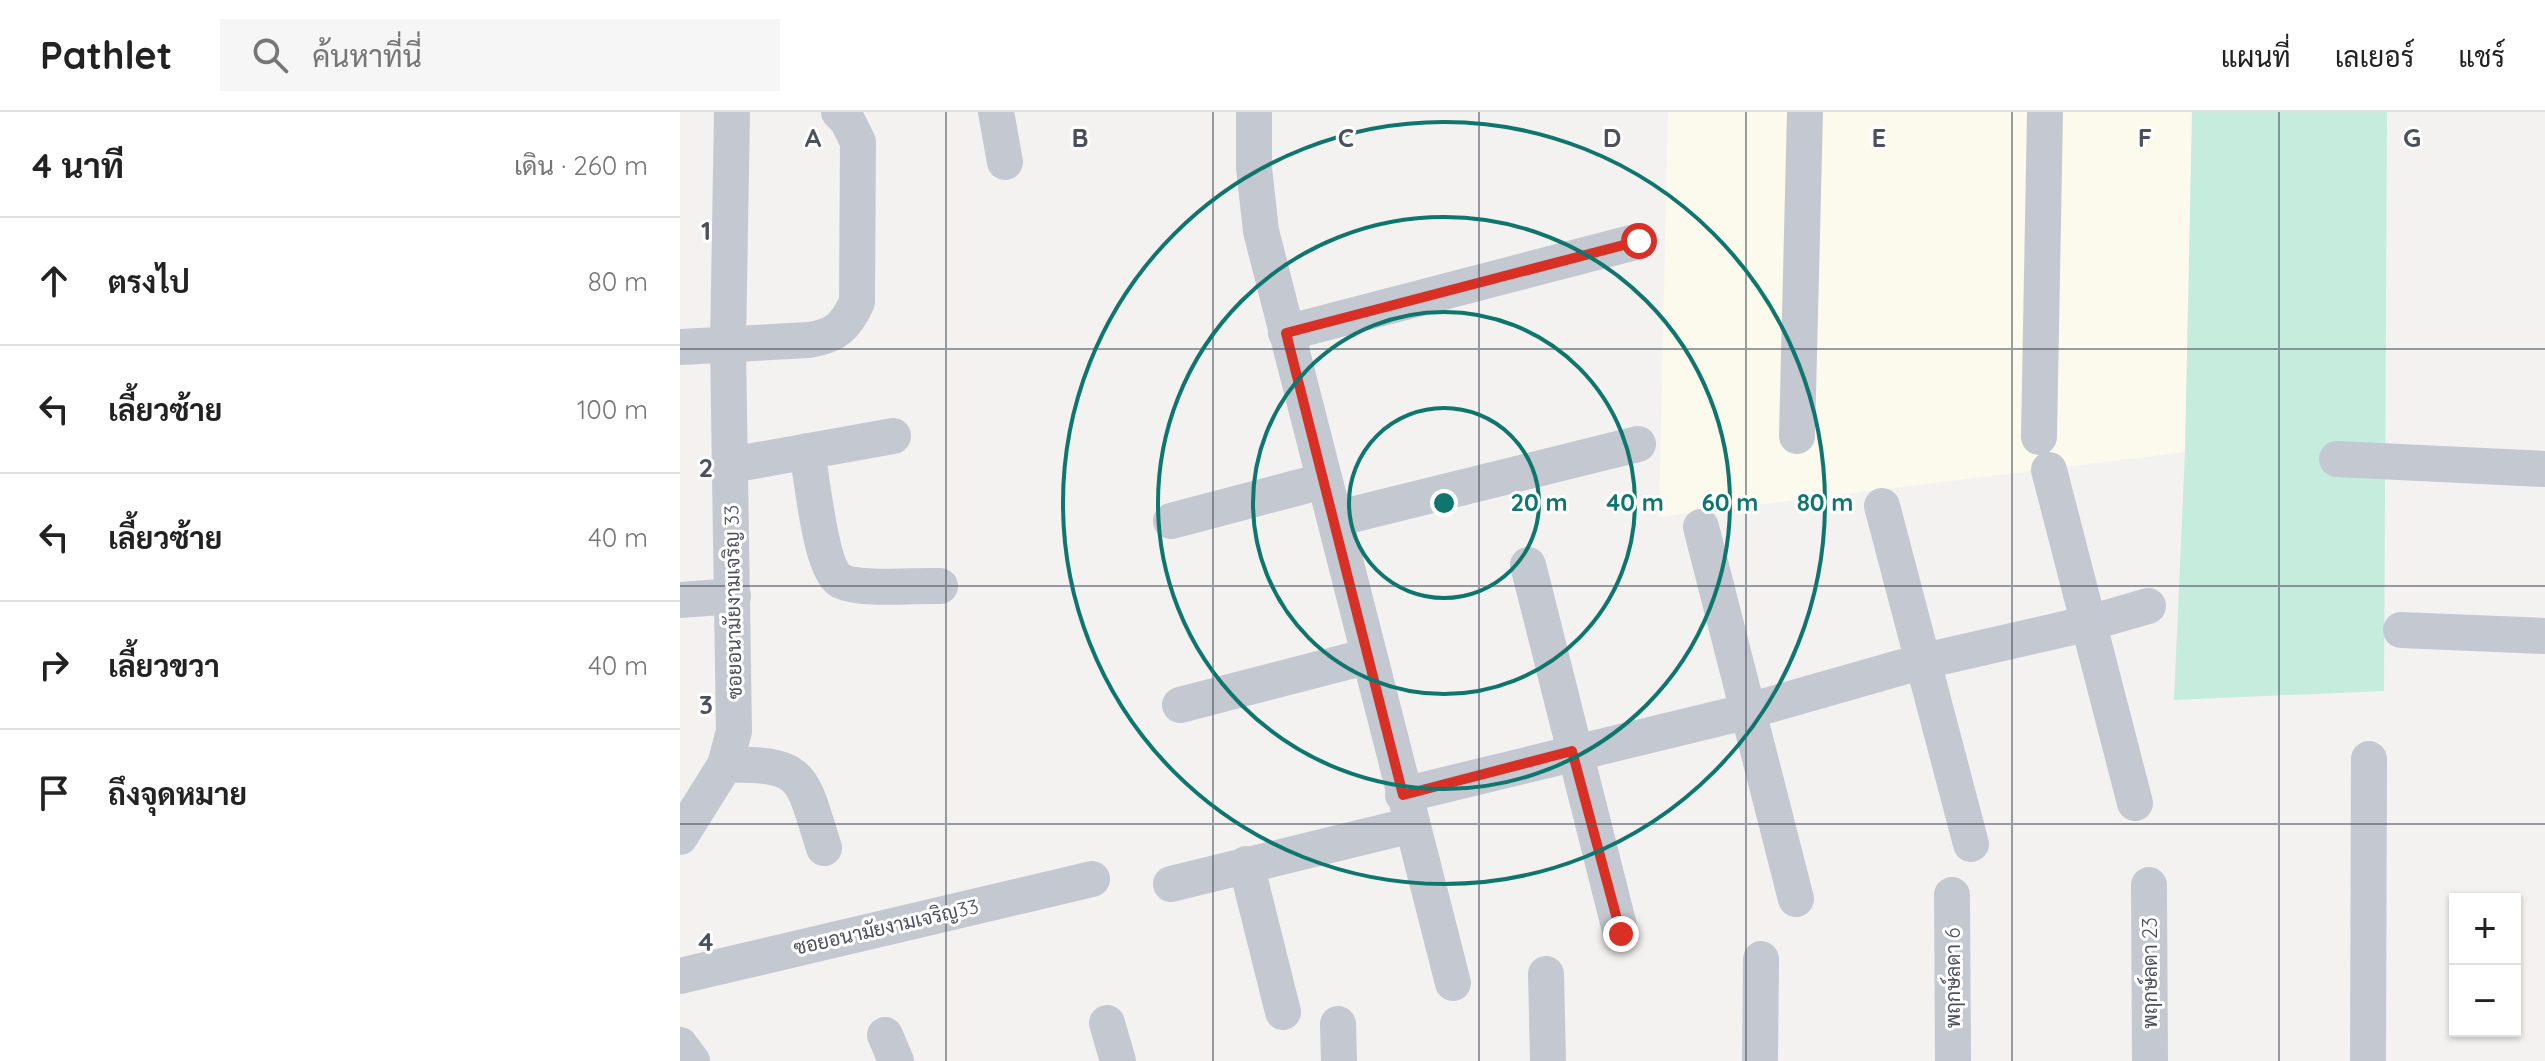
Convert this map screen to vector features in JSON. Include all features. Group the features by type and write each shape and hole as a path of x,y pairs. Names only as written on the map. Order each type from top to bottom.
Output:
{"street":[{"name":"ซอยอนามัยงามเจริญ 33","path":"680,837 725,765 734,731 728,346 732,112"},
{"path":"680,347 828,337 846,324 857,302 858,142 847,120 839,112"},
{"path":"996,112 1005,162"},
{"path":"1254,112 1257,209 1323,481 1453,983"},
{"path":"1797,436 1805,112"},
{"path":"2045,112 2044,454 2135,803"},
{"path":"1286,333 1639,241"},
{"path":"731,465 893,436"},
{"path":"1335,519 1638,444"},
{"path":"807,451 827,564 839,580 855,584 940,586"},
{"path":"2337,459 2545,469"},
{"path":"1171,521 1323,481"},
{"path":"1882,506 1920,662 1971,844"},
{"path":"1701,527 1745,712 1796,899"},
{"path":"1528,565 1572,751 1621,934"},
{"path":"680,600 733,596"},
{"path":"1171,884 1246,864 1572,751 1745,712 1920,662 2086,624 2148,606"},
{"path":"2401,630 2545,636"},
{"path":"1180,705 1369,656"},
{"path":"2368,1061 2369,759"},
{"path":"725,765 773,764 795,777 806,791 824,848"},
{"path":"1246,864 1283,1012"},
{"name":"ซอยอนามัยงามเจริญ33","path":"680,976 1092,879"},
{"name":"พฤกษ์ลดา 23","path":"2149,885 2150,1061"},
{"name":"พฤกษ์ลดา 6","path":"1952,895 1953,1061"},
{"path":"1760,1061 1761,959"},
{"path":"1546,974 1548,1061"},
{"path":"1107,1023 1118,1061"},
{"path":"1338,1024 1339,1061"},
{"path":"680,1045 692,1061"}],"shaded area":[{"path":"1668,112 2192,112 2185,452 1659,517"}],"green space":[{"path":"2192,112 2387,112 2384,691 2174,700 2185,452"}],"route":[{"path":"1621,934 1572,751 1403,795 1286,333 1639,241"}]}
